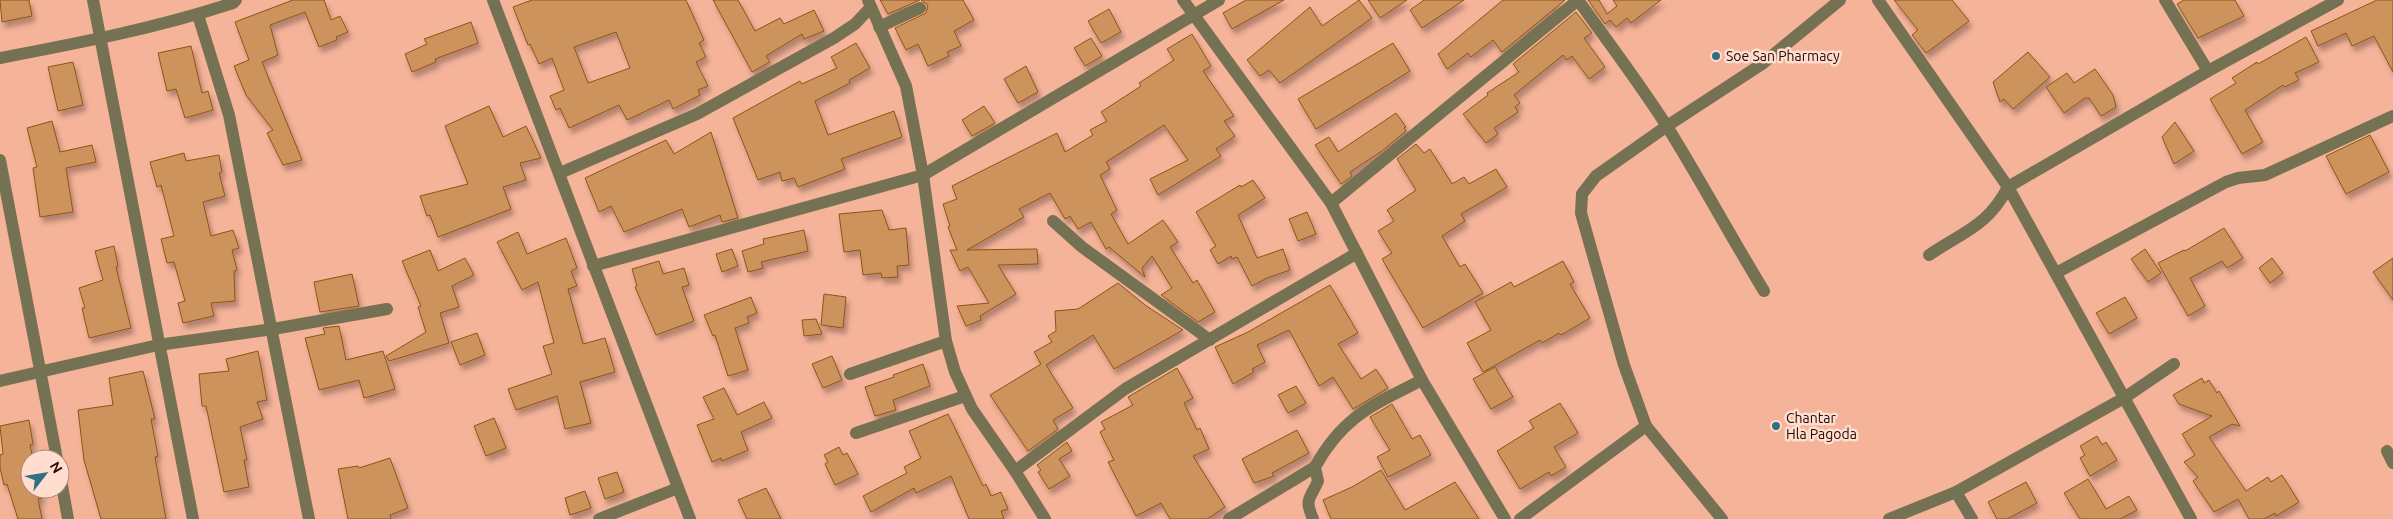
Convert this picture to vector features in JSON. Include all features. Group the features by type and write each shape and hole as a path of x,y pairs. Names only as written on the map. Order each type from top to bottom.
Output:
{"street":[{"path":"93,0 193,519"},
{"path":"0,58 102,39 198,15 233,3 236,0"},
{"path":"493,0 690,519"},
{"path":"1183,0 1331,203 1422,380 1504,519"},
{"path":"593,266 923,175 1219,0"},
{"path":"1331,203 1578,0 1667,126 1764,291"},
{"path":"1722,519 1646,426 1624,365 1581,214 1582,194 1596,176 1667,126 1762,64 1840,0"},
{"path":"1878,0 2008,188 2191,519"},
{"path":"2165,0 2208,71"},
{"path":"1929,255 1980,224 1999,206 2008,188 2208,71 2338,0"},
{"path":"560,173 697,114 834,38 855,24 869,4"},
{"path":"869,4 906,86 923,175 946,341 954,372 965,396 1045,519"},
{"path":"879,27 920,8"},
{"path":"198,15 229,115 309,519"},
{"path":"2056,273 2226,182 2238,178 2265,175 2393,116"},
{"path":"0,160 55,449"},
{"path":"1053,221 1082,247 1210,340"},
{"path":"1015,471 1125,389 1357,253"},
{"path":"0,382 158,345 273,330 387,309"},
{"path":"850,374 946,341"},
{"path":"1889,519 1956,492 2124,398 2174,364"},
{"path":"1229,519 1315,466 1327,445 1362,411 1422,380"},
{"path":"856,433 965,396"},
{"path":"1520,519 1646,426"},
{"path":"2387,450 2393,463"},
{"path":"1313,519 1307,505 1308,498 1318,481 1315,466"},
{"path":"599,519 678,488"},
{"path":"1956,492 1972,519"},
{"path":"64,499 68,519"}],"building":[{"path":"0,0 29,0 32,16 2,22"},
{"path":"293,0 324,0 331,20 340,16 348,32 336,37 337,40 319,47 305,12 270,25 278,55 262,62 302,160 283,165 267,133 273,130 246,95 234,66 249,60 235,22"},
{"path":"532,0 686,0 704,40 699,43 706,57 696,62 708,86 698,90 700,95 673,109 669,100 627,120 619,105 569,128 560,108 556,110 550,96 564,90 552,58 539,64 530,44 528,45 513,7","holes":["616,32 630,68 588,83 574,47"]},
{"path":"713,0 738,0 755,31 780,18 784,24 814,10 824,31 804,39 802,34 766,56 770,62 752,72"},
{"path":"880,0 920,0 888,14"},
{"path":"921,0 963,0 974,20 954,31 961,46 947,52 949,56 928,66 918,44 906,50 895,28 926,13 928,5"},
{"path":"1246,0 1284,0 1232,29 1223,13"},
{"path":"1359,0 1372,18 1280,83 1269,70 1260,76 1247,60 1310,7 1322,26"},
{"path":"1368,0 1407,0 1380,18"},
{"path":"1424,0 1464,0 1422,28 1410,10"},
{"path":"1503,0 1565,0 1502,52 1493,40 1471,57 1468,53 1447,69 1438,54"},
{"path":"1588,0 1599,0 1607,14 1617,6 1613,0 1661,0 1631,23 1627,18 1616,27 1610,20 1605,24"},
{"path":"1894,0 1952,0 1969,21 1926,53 1912,35 1918,30"},
{"path":"2184,0 2235,0 2244,16 2198,38 2177,4"},
{"path":"2377,0 2393,0 2393,72 2374,36 2352,46 2346,33 2318,46 2311,31"},
{"path":"1109,9 1121,32 1101,43 1088,21"},
{"path":"1576,12 1592,33 1584,38 1605,67 1589,79 1572,56 1567,60 1563,55 1514,95 1520,103 1515,107 1518,112 1494,128 1498,134 1486,143 1463,114 1488,95 1487,93 1519,72 1513,64"},
{"path":"471,22 478,43 435,59 436,62 412,72 405,54 427,44 424,39"},
{"path":"1192,34 1211,66 1203,71 1234,116 1224,121 1235,136 1216,149 1221,156 1158,195 1150,179 1188,160 1164,125 1106,162 1110,169 1100,175 1117,210 1111,214 1128,244 1163,220 1178,242 1170,247 1193,283 1197,280 1215,312 1198,322 1161,295 1172,288 1152,256 1142,268 1145,277 1109,247 1106,249 1091,222 1078,229 1070,216 1065,219 1050,193 1019,209 1024,217 967,250 1037,249 1038,264 998,265 1016,294 980,316 981,320 966,326 957,306 989,303 968,267 960,271 950,250 957,250 948,227 950,226 943,204 957,199 952,186 1057,133 1065,152 1093,135 1090,130 1107,121 1101,112 1141,86 1139,83 1174,60 1167,49"},
{"path":"2306,37 2319,62 2295,73 2299,80 2285,87 2283,85 2245,110 2263,142 2242,154 2210,99 2236,83 2232,78 2257,62 2258,64"},
{"path":"1091,38 1102,56 1085,66 1074,48"},
{"path":"856,43 870,68 849,80 850,83 815,101 828,135 894,111 902,137 841,159 845,169 798,187 794,178 782,181 780,172 758,180 733,118 800,81 802,84 837,68 831,57"},
{"path":"1393,43 1410,71 1316,129 1298,99"},
{"path":"191,46 202,93 208,91 213,110 185,118 176,89 167,91 158,53"},
{"path":"2028,52 2050,77 2013,109 2004,99 2000,102 1993,82"},
{"path":"73,62 83,105 58,111 48,67"},
{"path":"1026,66 1038,92 1018,103 1004,79"},
{"path":"2095,69 2113,95 2116,107 2101,116 2089,98 2085,98 2064,113 2046,87 2067,73 2074,83"},
{"path":"489,106 503,137 526,126 541,158 520,163 526,180 503,187 511,209 438,237 430,215 427,216 420,196 468,184 445,126"},
{"path":"984,106 995,123 972,136 962,120"},
{"path":"1396,113 1406,127 1404,128 1406,131 1382,151 1350,172 1352,176 1341,184 1315,145 1329,137 1338,152"},
{"path":"52,121 60,152 92,145 96,162 66,168 73,212 40,217 33,168 37,167 27,128"},
{"path":"2175,122 2194,151 2174,164 2162,137"},
{"path":"711,132 738,218 722,222 720,215 689,227 682,209 624,232 611,206 599,212 585,178 666,140 674,154"},
{"path":"2370,135 2389,172 2346,194 2326,156"},
{"path":"1416,144 1424,153 1430,149 1452,184 1464,177 1469,184 1496,169 1507,187 1461,214 1465,221 1442,236 1460,267 1465,264 1483,293 1423,328 1382,259 1392,253 1378,231 1394,221 1387,210 1416,190 1397,159"},
{"path":"184,153 186,161 219,155 222,172 219,173 225,196 203,202 211,236 233,230 239,248 232,250 237,270 234,271 235,301 211,303 214,316 183,323 178,303 185,301 174,262 167,263 161,239 174,236 161,185 157,187 150,162"},
{"path":"1253,180 1265,198 1238,215 1257,258 1283,249 1290,270 1267,278 1252,286 1237,257 1232,259 1231,256 1218,264 1210,250 1216,246 1196,212 1240,185 1241,187"},
{"path":"882,210 889,230 906,228 909,265 897,266 898,277 882,278 881,273 863,275 860,250 844,252 839,214"},
{"path":"1307,212 1316,234 1298,241 1289,219"},
{"path":"2224,228 2243,258 2227,268 2222,261 2190,278 2205,306 2188,316 2158,263 2185,251"},
{"path":"804,230 808,251 761,262 763,268 748,272 742,251 764,244 763,239"},
{"path":"518,232 527,254 566,238 577,268 571,271 577,286 568,289 583,344 605,338 615,372 580,382 591,423 565,429 557,396 516,410 508,389 552,374 543,346 554,343 538,282 522,290 497,242"},
{"path":"114,246 118,266 116,267 131,328 89,338 82,308 85,308 79,288 103,280 95,251"},
{"path":"732,249 738,266 722,272 716,254"},
{"path":"2145,249 2161,273 2148,282 2131,259"},
{"path":"430,250 438,271 465,258 474,275 452,286 459,307 440,313 449,343 389,361 386,356 426,332 418,307 421,306 402,261"},
{"path":"2272,258 2283,273 2270,283 2259,268"},
{"path":"2393,258 2393,300 2373,272"},
{"path":"659,261 663,274 684,268 689,285 682,287 694,321 656,335 635,287 637,286 632,269"},
{"path":"1563,261 1574,282 1570,284 1590,318 1561,335 1559,333 1542,343 1540,340 1483,372 1467,343 1491,330 1475,302 1511,282 1514,287"},
{"path":"352,274 359,306 320,312 314,282"},
{"path":"1118,283 1145,305 1183,330 1114,369 1093,335 1046,365 1073,408 1053,420 1058,429 1028,451 990,395 1041,364 1034,352 1052,342 1048,336 1056,331 1055,311 1078,309"},
{"path":"1330,285 1358,333 1338,344 1361,379 1376,369 1388,388 1353,409 1333,377 1319,386 1289,330 1257,345 1265,362 1252,369 1254,372 1233,384 1215,347 1248,332"},
{"path":"824,294 846,297 843,328 821,325"},
{"path":"751,297 757,313 747,317 749,323 735,328 748,370 728,376 715,335 713,336 704,315"},
{"path":"2125,297 2137,318 2109,334 2096,313"},
{"path":"816,319 822,334 804,336 802,320"},
{"path":"339,326 346,360 383,351 395,389 364,398 359,380 319,390 305,338 325,334 323,328"},
{"path":"477,333 485,355 460,365 451,342"},
{"path":"258,351 267,400 257,402 263,419 240,427 247,460 244,460 249,487 224,492 206,406 202,406 199,374 229,371 226,359"},
{"path":"832,356 842,380 823,388 812,364"},
{"path":"923,364 930,386 893,400 896,410 875,416 865,387"},
{"path":"1495,367 1513,397 1491,409 1473,379"},
{"path":"1177,368 1193,398 1184,403 1197,430 1200,428 1209,449 1193,456 1225,507 1207,519 1170,519 1161,503 1136,516 1108,462 1114,460 1100,432 1105,429 1101,422 1133,405 1128,397"},
{"path":"143,371 155,419 151,419 158,456 155,457 166,519 101,519 84,460 78,410 113,405 109,378"},
{"path":"2202,378 2204,383 2209,380 2217,393 2219,391 2240,426 2232,424 2209,437 2246,491 2268,477 2271,482 2282,475 2299,502 2276,516 2275,513 2264,519 2249,519 2238,499 2214,512 2193,481 2198,477 2184,462 2195,455 2182,434 2212,416 2179,404 2173,395"},
{"path":"1296,386 1306,403 1288,413 1278,395"},
{"path":"724,388 737,415 764,402 772,418 741,432 748,450 722,461 721,458 712,462 697,425 714,419 703,397"},
{"path":"1560,403 1578,433 1554,447 1566,467 1551,476 1549,472 1520,489 1497,451 1534,428 1529,421"},
{"path":"1392,404 1412,439 1420,435 1431,455 1388,477 1377,457 1390,450 1370,417"},
{"path":"948,414 983,486 986,484 991,496 1001,492 1008,509 1001,511 1004,519 969,519 951,476 916,493 914,488 871,512 863,496 907,473 904,467 921,458 909,431"},
{"path":"494,418 506,448 486,456 474,426"},
{"path":"29,420 33,444 30,445 31,449 20,449 20,499 38,499 42,519 18,519 7,484 4,485 0,468 0,455 3,454 0,426"},
{"path":"1297,430 1309,453 1272,473 1274,476 1254,483 1242,459"},
{"path":"2097,436 2102,445 2106,442 2117,460 2090,476 2080,458 2085,455 2080,446"},
{"path":"1067,442 1072,451 1059,459 1070,476 1049,489 1038,472 1041,470 1037,465"},
{"path":"839,447 843,455 847,453 858,474 835,485 825,464 828,462 824,455"},
{"path":"390,458 408,508 390,515 391,519 348,519 338,469 358,466 359,468"},
{"path":"1381,470 1405,510 1455,482 1479,519 1331,519 1323,500 1352,487"},
{"path":"617,472 624,492 605,499 598,478"},
{"path":"2088,479 2106,509 2129,496 2137,510 2120,519 2080,519 2064,493"},
{"path":"2026,482 2037,503 2007,519 1997,519 1988,502"},
{"path":"766,488 781,519 747,519 738,500"},
{"path":"585,491 591,508 570,515 565,498"}],"place":[{"name":"Soe San Pharmacy","path":"1716,56"},
{"name":"Chantar Hla Pagoda","path":"1776,426"}]}
